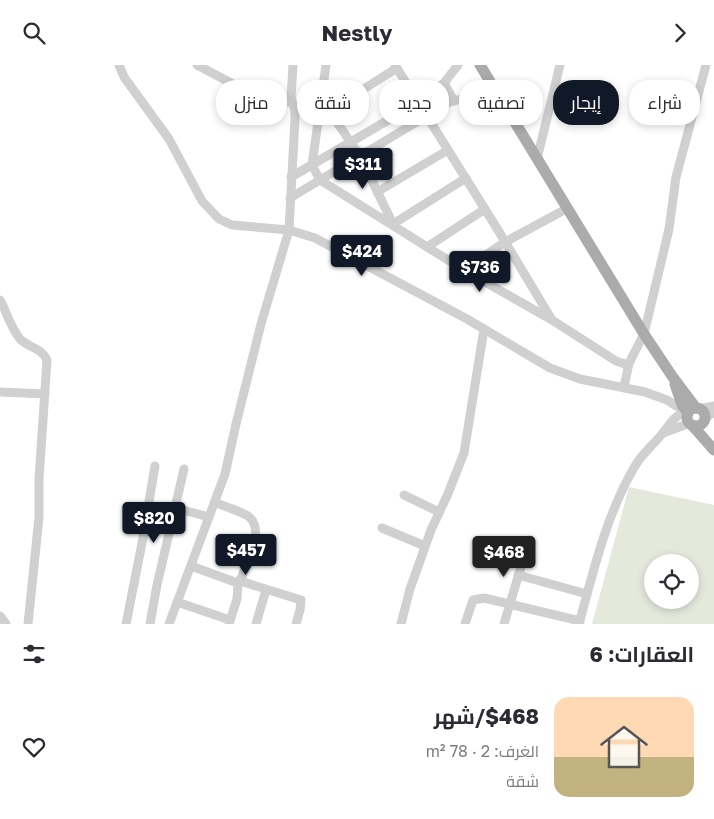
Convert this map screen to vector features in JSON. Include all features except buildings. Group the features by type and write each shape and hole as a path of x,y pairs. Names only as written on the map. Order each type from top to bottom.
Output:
{"main road":[{"path":"480,65 489,80"},
{"path":"516,125 644,334 714,442"},
{"path":"696,415 714,450"}],"street":[{"path":"119,65 124,77 169,139 197,193 208,209 219,219 232,225 289,230 316,238 484,329 550,368 580,379 624,387 667,400 696,415"},
{"path":"197,65 269,103 284,105 291,98"},
{"path":"169,624 225,474 259,332 289,230 295,119 291,98 293,65"},
{"path":"446,80 458,65"},
{"path":"537,159 560,65"},
{"path":"624,387 629,363 644,334 669,229 676,177 706,65"},
{"path":"324,80 327,66"},
{"path":"369,85 396,67 405,80"},
{"path":"449,92 454,101"},
{"path":"449,104 459,100"},
{"path":"317,125 312,165 320,180 464,270 616,361 625,364 629,363"},
{"path":"339,125 360,156 394,226"},
{"path":"291,177 381,125"},
{"path":"290,198 412,125"},
{"path":"433,125 506,242 552,321"},
{"path":"377,192 448,150"},
{"path":"394,226 466,178"},
{"path":"464,270 506,242 568,208"},
{"path":"427,247 485,209"},
{"path":"0,300 16,334 23,341 44,353 48,366 39,479 38,517 28,624"},
{"path":"401,624 410,589 425,547 464,453 484,329"},
{"path":"0,392 45,394"},
{"path":"465,624 473,600 484,598 509,603 579,623 611,517 627,480 648,449 678,416 696,415 714,406"},
{"path":"126,624 142,545 155,465"},
{"path":"150,624 156,585 184,469"},
{"path":"404,495 439,512"},
{"path":"177,602 230,622 237,599 239,583 253,549 256,531 255,525 249,517 215,502"},
{"path":"175,508 209,517"},
{"path":"382,528 425,547"},
{"path":"504,624 529,540"},
{"path":"191,566 235,582 301,600 296,624"},
{"path":"518,575 587,594"},
{"path":"256,624 266,590"},
{"path":"0,616 6,624"}],"shaded area":[{"path":"629,487 714,505 714,624 592,624"}]}
